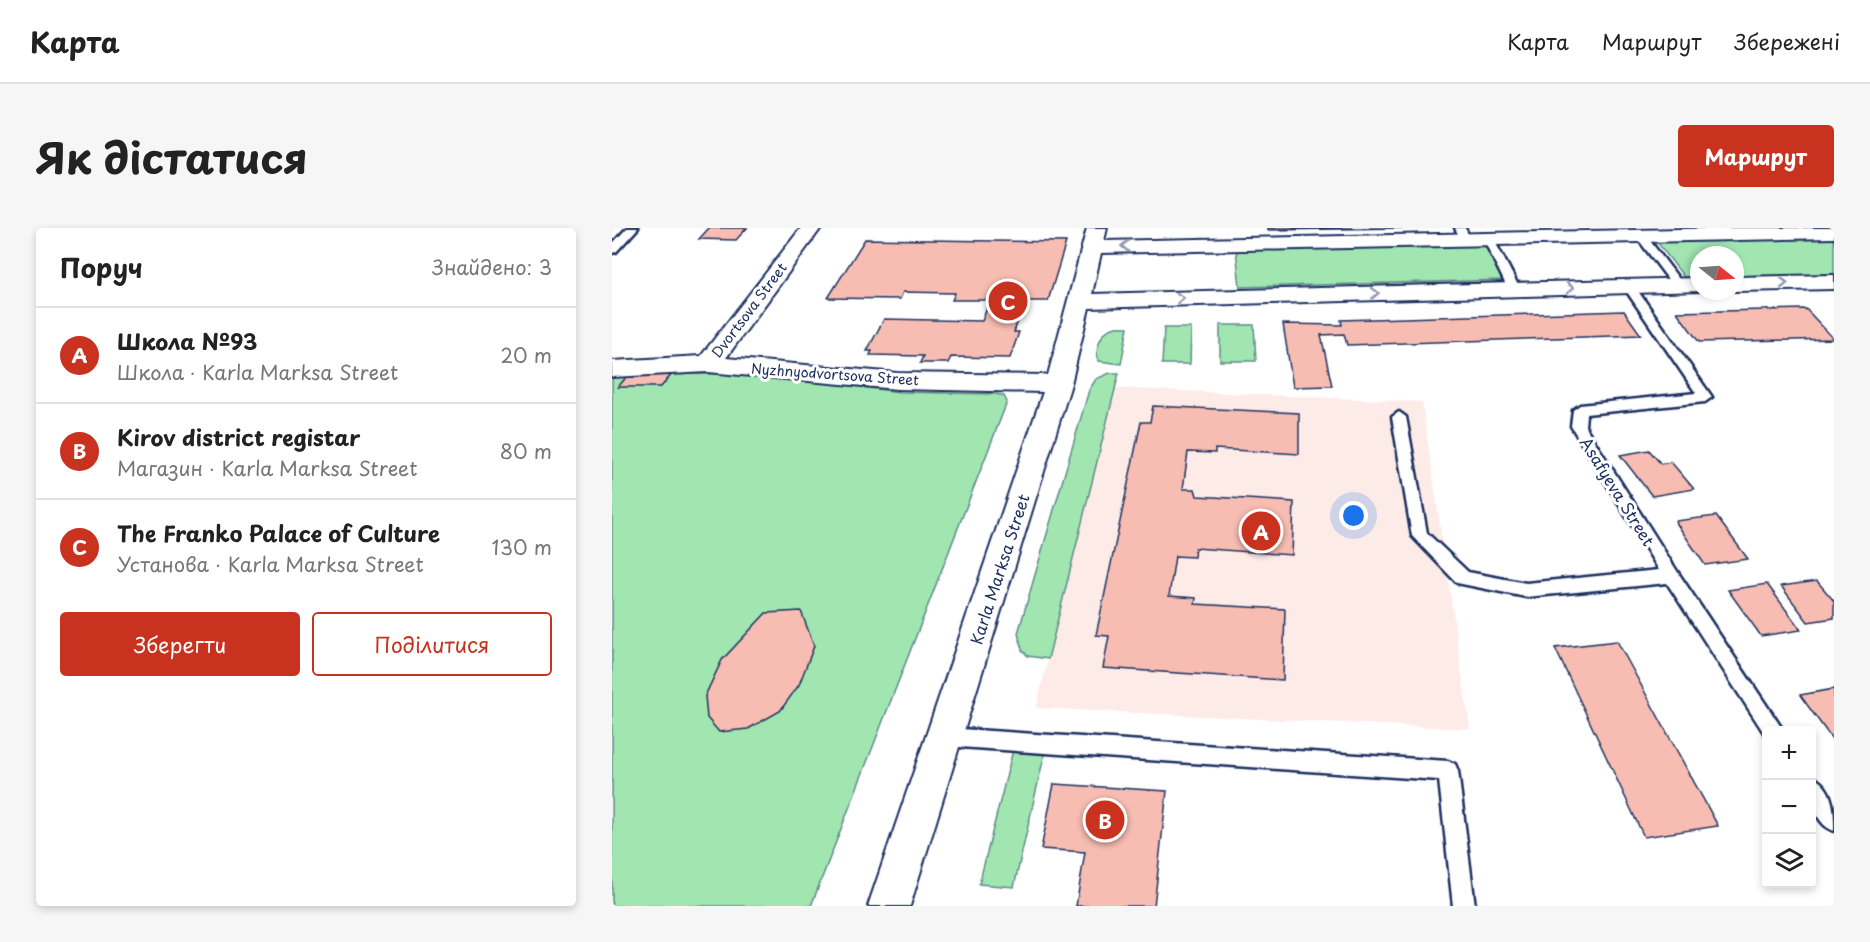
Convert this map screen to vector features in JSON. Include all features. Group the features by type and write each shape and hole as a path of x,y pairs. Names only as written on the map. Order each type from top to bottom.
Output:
{"street":[{"name":"Dvortsova Street","path":"708,364 811,228"},
{"path":"1095,238 1462,233 1488,238 1640,235 1737,230 1834,232"},
{"name":"Karla Marksa Street","path":"889,906 1058,384 1095,238"},
{"path":"1744,284 1834,282"},
{"path":"1080,301 1689,285"},
{"name":"Nyzhnyodvortsova Street","path":"612,369 708,364 897,381 1058,384"}],"lane":[{"path":"612,250 633,228"},
{"path":"1640,235 1689,285"},
{"path":"1488,238 1514,289"},
{"name":"Asafyeva Street","path":"1629,286 1705,398 1580,410 1578,426 1671,576 1771,726"},
{"path":"1399,417 1420,536 1463,578 1526,590 1671,576"},
{"path":"945,737 1448,771 1464,906"},
{"path":"1816,794 1834,821"}],"shaded area":[{"path":"1115,388 1422,402 1470,729 1036,708"}],"green space":[{"path":"1834,238 1834,274 1744,276 1744,246 1690,246 1690,277 1684,277 1657,242"},
{"path":"1485,243 1504,280 1240,287 1236,249"},
{"path":"1220,325 1254,325 1256,361 1220,361"},
{"path":"1115,327 1128,327 1121,364 1099,361 1097,352 1099,342 1105,333"},
{"path":"1164,328 1191,328 1190,364 1162,364"},
{"path":"746,373 900,392 996,394 1004,396 1007,402 811,906 612,906 612,376"},
{"path":"1110,373 1119,373 1048,659 1028,656 1022,650 1018,633 1089,390 1096,379"},
{"path":"1013,750 1045,752 1014,887 979,884"}],"building":[{"path":"709,228 747,228 736,240 699,239"},
{"path":"1268,228 1406,228 1268,230"},
{"path":"865,239 1066,242 1048,301 1025,301 1014,332 1019,332 1010,358 951,357 948,363 920,363 923,356 870,355 872,351 867,351 884,319 982,321 990,300 952,300 955,293 903,292 900,299 828,298"},
{"path":"1806,309 1834,339 1699,342 1677,312"},
{"path":"1624,311 1641,335 1347,345 1344,334 1321,335 1332,386 1293,387 1283,324 1342,325 1341,320"},
{"path":"629,374 672,374 661,387 618,387"},
{"path":"1153,406 1299,413 1299,454 1215,449 1215,453 1188,452 1183,489 1195,489 1197,496 1294,502 1292,555 1195,548 1194,557 1175,556 1169,596 1196,598 1195,604 1285,609 1283,680 1103,668 1109,636 1096,635 1141,422 1150,422"},
{"path":"1649,450 1661,464 1671,462 1694,489 1652,496 1620,455"},
{"path":"1716,516 1748,559 1705,565 1675,521"},
{"path":"1817,581 1834,601 1834,618 1808,622 1781,586"},
{"path":"1767,584 1801,630 1761,636 1728,590"},
{"path":"801,611 814,646 799,685 780,711 748,729 719,732 707,718 705,696 722,660 766,613"},
{"path":"1617,641 1718,826 1644,837 1555,648"},
{"path":"1834,689 1834,738 1832,739 1800,695"},
{"path":"1054,784 1167,791 1154,906 1076,906 1085,852 1041,849"}],"place":[{"name":"The Franko Palace of Culture","path":"1008,301"},
{"name":"Школа №93","path":"1261,531"},
{"name":"Kirov district registar","path":"1105,820"}]}
